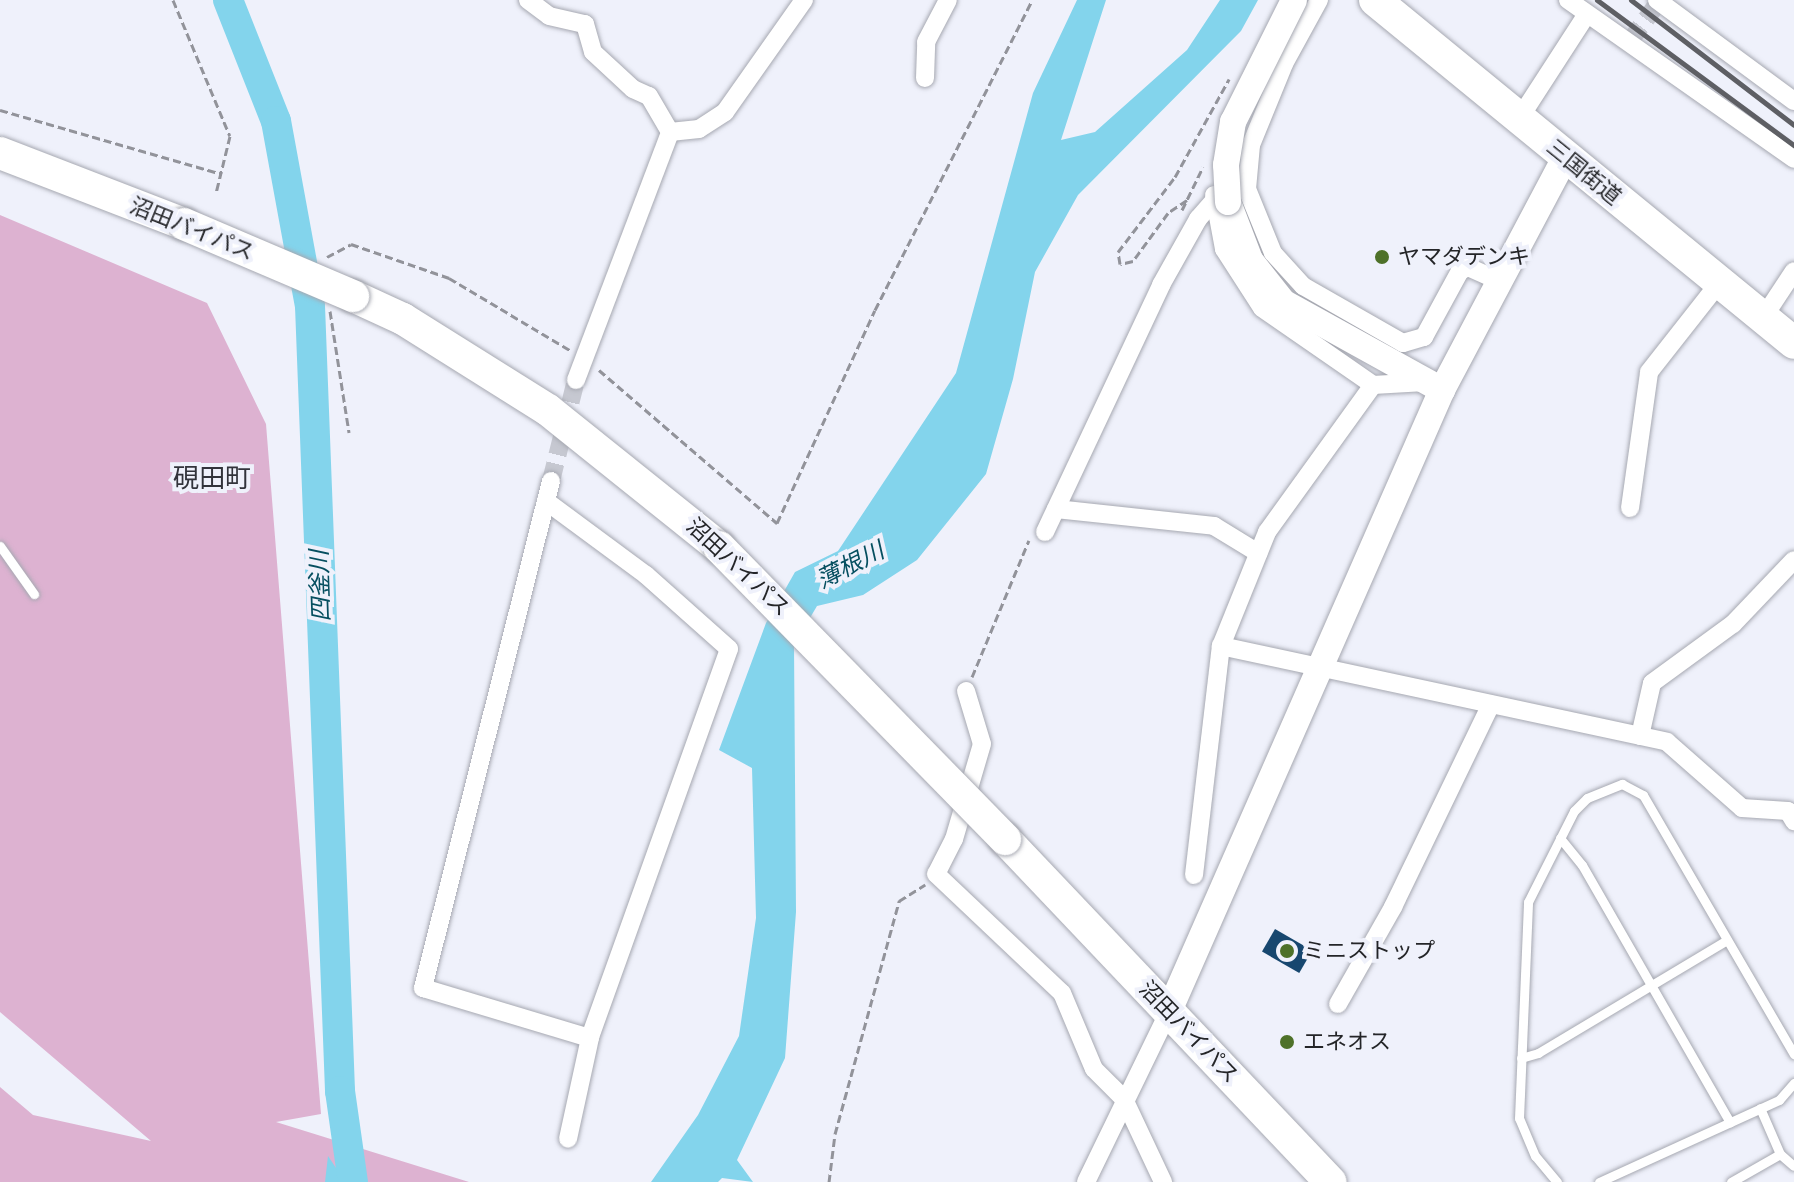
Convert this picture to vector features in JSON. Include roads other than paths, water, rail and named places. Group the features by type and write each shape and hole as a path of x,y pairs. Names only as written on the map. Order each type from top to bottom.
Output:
{"highway":[{"name":"三国街道","path":"1392,5 1565,158 1794,343"},
{"name":"沼田バイパス","path":"0,153 184,224 341,303 403,319 548,410 719,547 1005,839 1331,1182"}],"main road":[{"path":"1294,0 1233,122 1221,202 1250,260 1283,302 1433,386"},
{"path":"1169,1011 1319,666 1433,386 1500,281 1565,158"}],"street":[{"path":"528,0 549,16 585,24 593,52 633,89 649,96 670,132"},
{"path":"670,132 699,129 725,112 804,0"},
{"path":"925,78 926,42 948,0"},
{"path":"1319,0 1278,76 1251,145 1215,193 1221,202 1224,249 1262,308 1373,385 1433,386"},
{"path":"1568,0 1794,159"},
{"path":"1657,3 1794,101"},
{"path":"1519,119 1587,14"},
{"path":"576,380 670,132"},
{"path":"1251,145 1247,189 1253,212 1286,272 1403,343 1424,337 1460,271 1468,267 1500,281"},
{"path":"1045,532 1161,285 1198,219 1221,202"},
{"path":"1763,318 1794,271"},
{"path":"1630,508 1649,372 1719,283"},
{"path":"1194,875 1221,646 1267,532 1373,385"},
{"path":"551,481 423,988 590,1038"},
{"path":"546,501 646,575 729,649 590,1038 568,1139"},
{"path":"1056,509 1214,526 1258,553"},
{"path":"1640,736 1652,683 1733,624 1794,560"},
{"path":"1221,646 1667,742 1742,808 1788,811 1794,821"},
{"path":"966,691 982,744 954,839 936,874 1062,993 1094,1069 1124,1099 1163,1182"},
{"path":"1338,1004 1400,894 1491,704"},
{"path":"1778,809 1794,797"},
{"path":"1086,1182 1169,1011"}],"lane":[{"path":"0,546 34,594"},
{"path":"1557,1182 1523,1132 1521,1058 1528,902 1560,838 1587,798 1622,784 1634,787 1794,1054"},
{"path":"1560,838 1582,865 1730,1122"},
{"path":"1521,1058 1538,1053 1727,940"},
{"path":"1599,1182 1779,1100 1794,1083"},
{"path":"1760,1108 1780,1154 1794,1166"},
{"path":"1731,1182 1780,1154"}],"water":[{"name":"薄根川","path":"1077,0 1106,0 1061,140 1095,132 1187,50 1220,0 1258,0 1241,31 1078,195 1035,272 1013,379 986,474 917,560 863,595 817,606 794,645 796,912 785,1058 737,1160 753,1182 722,1178 718,1182 651,1182 698,1115 739,1036 756,918 752,768 719,750 766,623 795,572 838,551 956,373 1033,93"},
{"path":"328,1156 338,1171 341,1182 325,1182"}],"waterway":[{"name":"四釜川","path":"228,0 276,121 310,306 340,1091 353,1182"}],"tunnel":[{"path":"1630,41 1655,7"},
{"path":"551,481 576,380"}],"railway":[{"path":"1597,0 1794,145"},
{"path":"1631,0 1794,125"}],"place":[{"name":"ヤマダデンキ","path":"1382,257"},
{"name":"ミニストップ","path":"1287,951"},
{"name":"エネオス","path":"1287,1042"}],"district":[{"name":"硯田町","path":"212,479"}]}
